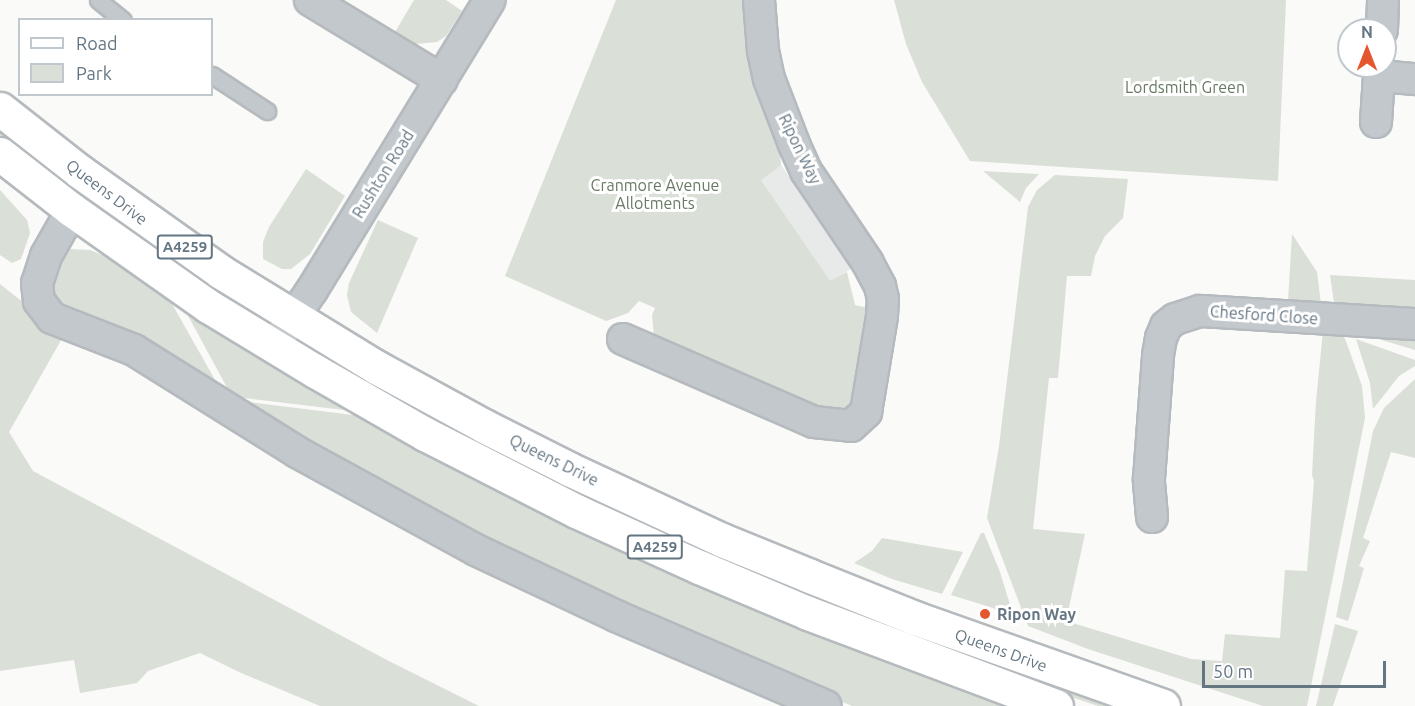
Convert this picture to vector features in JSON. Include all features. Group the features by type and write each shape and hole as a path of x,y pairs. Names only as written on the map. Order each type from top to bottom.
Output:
{"main road":[{"name":"Queens Drive","path":"0,109 141,217 293,319 474,420 569,469 722,540 915,618 1163,706"},
{"name":"Queens Drive","path":"0,154 72,210 173,282 273,346 425,434 576,511 689,563 819,617 1056,706"}],"street":[{"path":"310,0 442,80"},
{"name":"Rushton Road","path":"273,346 293,319 490,0"},
{"name":"Ripon Way","path":"623,339 814,422 851,426 866,412 882,316 883,299 880,286 868,263 806,171 794,144 767,69 759,26 759,0"},
{"path":"1382,18 1383,0"},
{"path":"1397,75 1415,79"},
{"path":"1376,122 1379,78"},
{"path":"72,210 46,256 38,283 39,301 52,318 134,350 297,452 476,550 626,620 826,706"},
{"name":"Chesford Close","path":"1152,517 1149,479 1158,355 1166,327 1175,319 1200,310 1415,324"}],"lane":[{"path":"98,0 120,18"},
{"path":"213,76 267,111"}],"shaded area":[{"path":"781,165 851,269 830,283 760,179"}],"green space":[{"path":"414,0 446,0 462,11 446,36 437,42 416,44 395,32"},
{"name":"Cranmore Avenue Allotments","path":"616,0 745,0 780,151 781,165 761,180 830,281 847,272 855,305 868,308 868,313 864,318 854,388 858,399 840,413 830,414 654,337 652,315 655,308 639,301 628,313 606,321 505,276"},
{"name":"Lordsmith Green","path":"894,0 1286,0 1278,181 970,161 922,82 906,44"},
{"path":"0,130 162,251 255,311 251,318 70,191 0,137"},
{"path":"306,169 345,196 310,254 291,269 282,269 263,259 263,242 269,227"},
{"path":"983,171 1039,174 1026,188 1020,202"},
{"path":"1055,175 1128,179 1123,218 1105,236 1095,256 1091,276 1067,276 1058,378 1049,378 1033,529 1085,534 1066,621 1191,659 1222,661 1225,634 1280,638 1285,570 1307,571 1314,481 1312,475 1316,401 1323,331 1342,332 1362,386 1365,418 1307,706 1263,706 1088,649 1028,626 987,518 999,446 1028,207 1037,190"},
{"path":"0,190 27,220 30,233 21,259 12,263 0,255"},
{"path":"378,220 418,238 377,333 351,312 347,295 349,283"},
{"path":"1292,234 1317,272 1321,304 1288,302"},
{"path":"64,250 90,250 136,269 167,295 223,394 64,315 47,290"},
{"path":"1330,275 1415,280 1415,313 1375,311 1375,306 1334,303"},
{"path":"0,284 64,335 9,432 33,471 385,659 479,706 320,706 200,653 148,671 137,683 80,693 74,660 0,671"},
{"path":"180,301 349,407 344,410 236,397 230,393"},
{"path":"1355,332 1415,334 1415,350"},
{"path":"1356,339 1415,360 1415,366 1399,376 1373,409 1370,383"},
{"path":"315,349 388,392 769,576 908,634 1114,706 1098,706 1024,681 827,606 672,539 499,457 313,353"},
{"path":"1415,379 1415,458 1391,452 1363,538 1370,541 1359,566 1364,568 1348,621 1336,617 1373,431 1384,408"},
{"path":"241,401 353,415 359,412 1015,706 852,706 563,581 237,403"},
{"path":"981,533 984,533 1000,572 1015,621 993,608 951,595"},
{"path":"882,538 963,552 942,594 892,579 854,563 872,551"},
{"path":"1335,624 1358,631 1333,706 1316,706"}],"place":[{"name":"Ripon Way","path":"985,614"}]}
